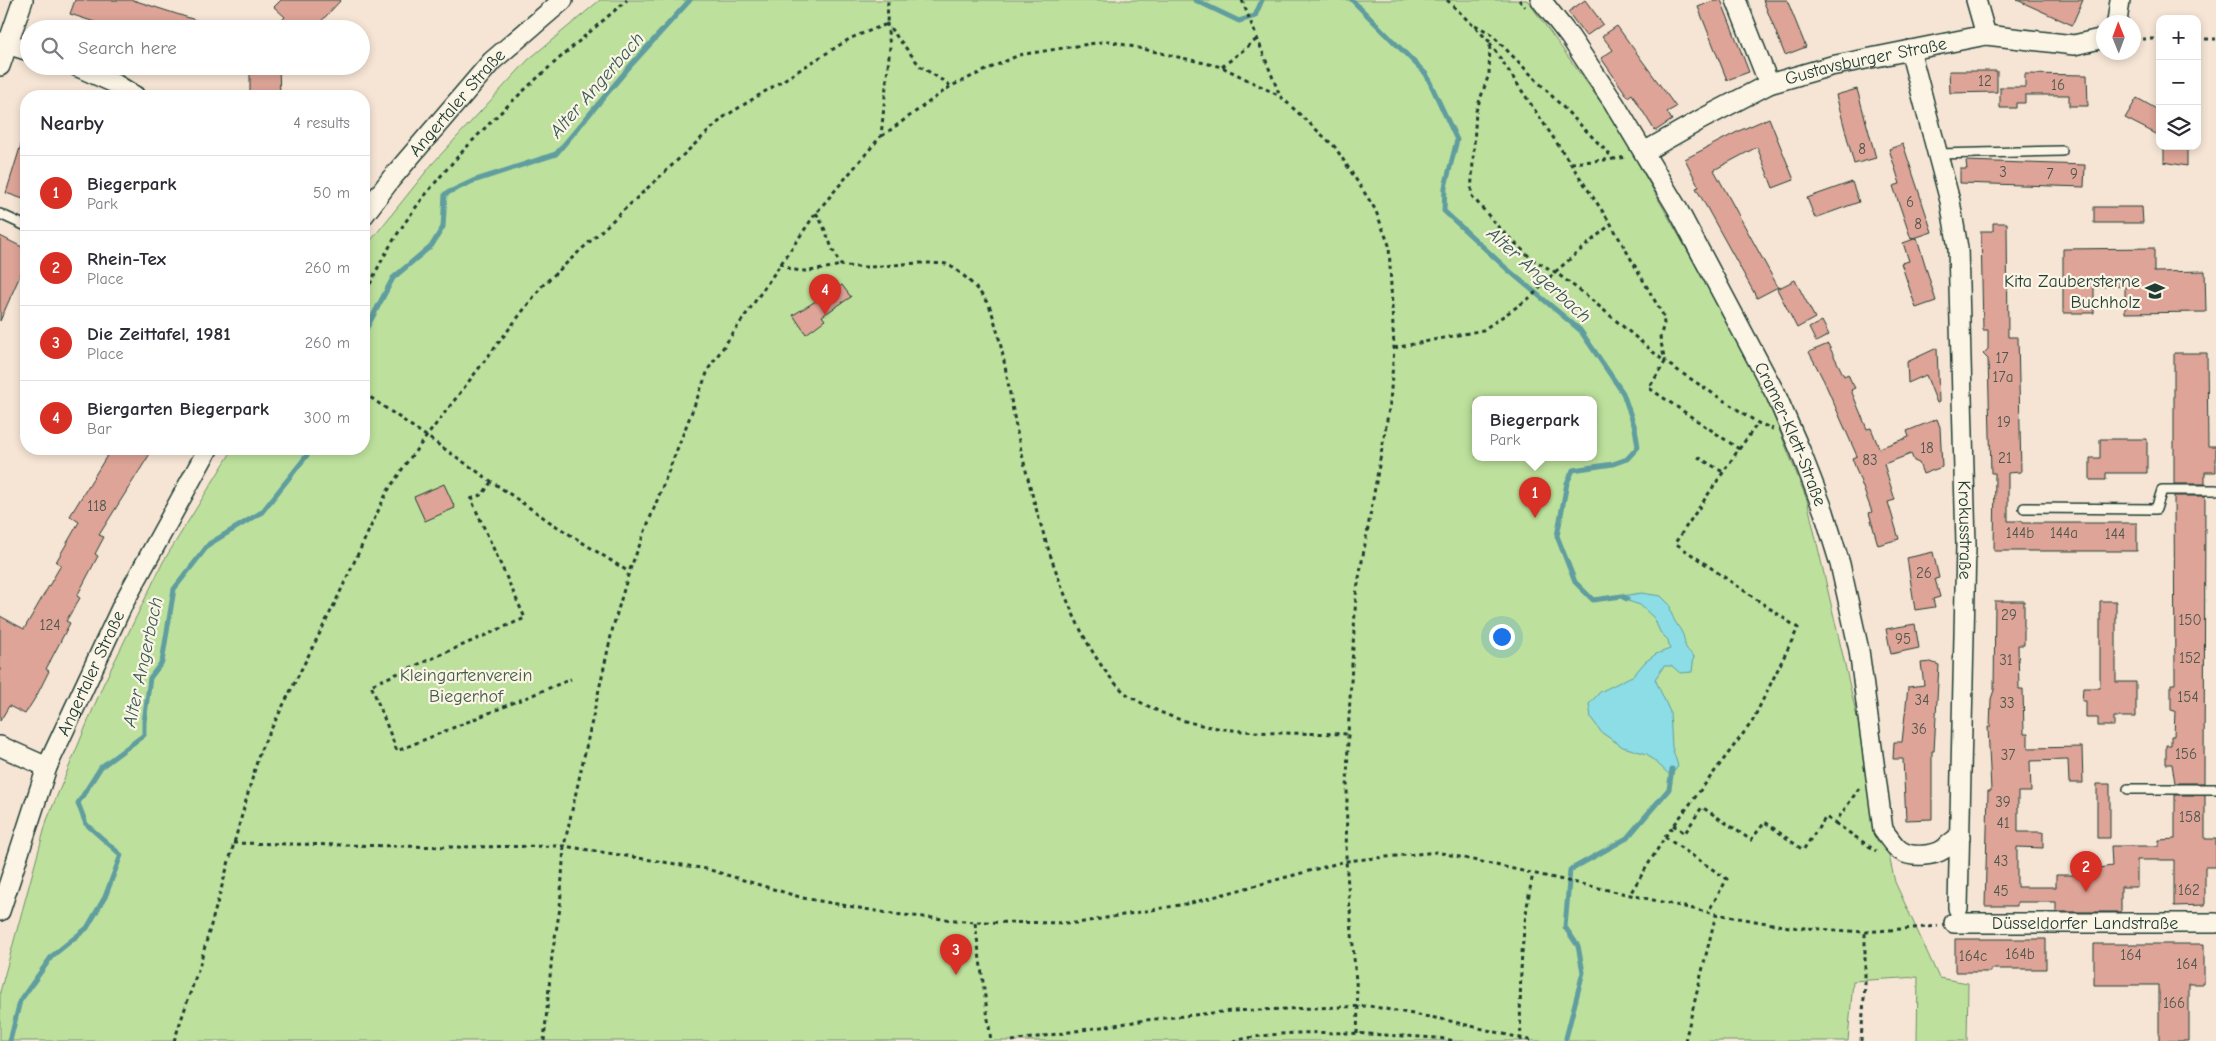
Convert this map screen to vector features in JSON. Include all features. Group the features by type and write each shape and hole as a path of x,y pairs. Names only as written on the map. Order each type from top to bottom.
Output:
{"street":[{"path":"0,66 4,43 22,0"},
{"name":"Angertaler Straße","path":"370,208 391,179 492,61 562,0"},
{"path":"1736,0 1769,84"},
{"path":"1976,0 1986,35"},
{"path":"2118,15 2120,0"},
{"name":"Cramer-Klett-Straße","path":"1551,3 1639,154 1677,208 1776,395 1824,512 1840,564 1859,650 1875,782 1883,830 1895,844"},
{"name":"Gustavsburger Straße","path":"1639,154 1769,84 1831,66 1986,35 2074,45 2096,40"},
{"path":"4,43 20,47"},
{"name":"Krokusstraße","path":"1910,50 1950,201 1958,248 1966,545 1960,837 1956,916"},
{"path":"96,75 125,90"},
{"name":"Angertaler Straße","path":"0,911 47,767 123,604 205,455"},
{"path":"0,746 47,767"},
{"path":"1895,844 1901,851 1915,855 1931,854 1944,849 1952,840 1960,837"},
{"name":"Düsseldorfer Landstraße","path":"1956,916 2216,923"}],"lane":[{"path":"1936,154 2062,151"},
{"path":"0,214 20,223"},
{"path":"2024,508 2156,509 2162,490 2216,490"},
{"path":"2128,790 2216,789"}],"path":[{"path":"370,283 402,224 477,137 561,56 627,0"},
{"path":"882,136 890,46 887,24 888,0"},
{"path":"1242,0 1280,96"},
{"path":"1447,0 1473,23 1490,42 1610,224 1663,315 1664,324 1660,337 1665,362 1649,388 1739,449"},
{"path":"1473,23 1490,33 1614,159"},
{"path":"887,24 920,66 951,86"},
{"path":"174,1041 200,964 260,751 334,605 387,492 426,437 542,286 724,116 851,38 887,24"},
{"path":"2201,39 2216,38"},
{"path":"1222,67 1257,39"},
{"path":"2141,39 2156,39"},
{"path":"544,1041 552,956 560,908 564,846 613,627 629,572 710,368 816,213 882,136 951,86 1019,55 1108,41 1222,67 1280,96 1335,147 1375,209 1389,245 1394,348 1390,403 1356,595 1348,734 1346,861 1358,1006 1357,1034"},
{"path":"1490,42 1489,74 1476,111 1471,195 1500,229 1532,260 1555,272 1665,362 1758,423 1675,543 1798,628 1752,722 1665,837 1630,894"},
{"path":"1571,164 1639,154"},
{"path":"816,213 824,224 834,255 841,265"},
{"path":"1394,348 1483,330 1531,297 1555,272 1610,224"},
{"path":"780,263 789,270 805,271 841,265 853,268 907,262 946,264 969,280 990,308 1021,451 1052,561 1077,622 1102,665 1124,692 1149,707 1191,722 1242,731 1348,734"},
{"path":"370,397 491,482 629,572"},
{"path":"1698,457 1724,472"},
{"path":"491,482 483,494 471,499 525,618 371,685 397,751 571,679"},
{"path":"1835,823 1858,788 1875,782"},
{"path":"1673,826 1685,833 1702,807 1751,840 1764,822 1803,850 1826,817 1875,851 1895,844"},
{"path":"1665,837 1727,879 1708,912"},
{"path":"233,843 455,847 564,846 707,869 803,898 893,914 975,922 1078,924 1191,903 1346,861 1437,852 1716,914 1790,927 1865,932 1911,930 1956,916"},
{"path":"1521,1039 1520,988 1524,919 1533,874"},
{"path":"1685,1041 1716,914"},
{"path":"975,922 991,1041"},
{"path":"1860,1041 1865,985 1865,932"},
{"path":"1012,1041 1155,1019 1232,1011 1358,1006 1369,1006 1446,1020 1533,1041"},
{"path":"1233,1041 1251,1037 1307,1032 1439,1038 1455,1041"}],"green space":[{"name":"Kleingartenverein Biegerhof","path":"600,0 1527,0 1613,119 1757,374 1807,500 1895,882 1939,978 1968,983 1967,1041 1917,1041 1918,977 1853,981 1848,1041 0,1041 0,992 47,820 103,685 163,562 229,455 370,455 370,242 433,163 528,60"}],"water":[{"path":"1641,593 1661,596 1670,605 1672,616 1683,635 1686,646 1694,656 1692,672 1680,673 1672,666 1664,666 1655,679 1670,712 1672,747 1678,766 1671,776 1647,754 1623,747 1602,733 1591,718 1589,704 1600,692 1634,675 1645,662 1656,654 1670,649 1668,640 1660,632 1654,618 1640,605 1622,599 1622,596"}],"building":[{"path":"75,0 133,0 195,20 89,20 70,14"},
{"path":"281,0 341,0 322,20 282,20 285,17 274,7"},
{"path":"1585,0 1603,24 1586,36 1568,12"},
{"path":"1715,0 1721,0 1749,72 1727,80 1698,7"},
{"path":"1763,0 1787,0 1806,47 1785,55"},
{"path":"2017,0 2083,0 2072,25"},
{"path":"1617,26 1676,107 1667,112 1672,120 1655,131 1632,94 1628,97 1601,58 1613,50 1602,36"},
{"path":"1949,71 1997,71 1997,92 1950,93"},
{"path":"2025,74 2087,75 2088,106 2069,106 2069,95 2025,95 2025,103 2016,103 2016,108 2000,108 2000,87 2025,87"},
{"path":"250,75 279,75 280,90 250,90"},
{"path":"1857,89 1876,158 1854,164 1836,95"},
{"path":"2137,98 2156,109 2156,134 2125,118"},
{"path":"1769,118 1794,180 1773,188 1757,147 1714,170 1778,287 1757,298 1696,188 1699,187 1685,159"},
{"path":"1903,144 1932,232 1911,239 1893,186 1900,184 1889,149"},
{"path":"20,148 20,198 6,193"},
{"path":"2164,150 2187,150 2187,166 2164,162"},
{"path":"1966,161 2085,165 2084,187 1960,183 1960,169 1967,169"},
{"path":"1852,182 1859,202 1815,218 1807,198"},
{"path":"2094,207 2142,207 2143,223 2094,223"},
{"path":"1993,223 2007,223 2008,337 2018,337 2021,472 2008,473 2008,521 2022,521 2022,523 2137,523 2137,551 1994,551 1995,473 1991,473 1988,359 1983,354 1988,349 1988,330 1983,330 1981,231 1993,231"},
{"path":"0,236 20,246 20,276 0,321"},
{"path":"1917,238 1936,301 1916,308 1901,263 1909,261 1903,243"},
{"path":"2154,248 2154,272 2205,271 2206,312 2125,313 2125,286 2094,287 2094,313 2063,313 2063,249"},
{"path":"1795,280 1815,318 1797,328 1777,289"},
{"path":"842,285 851,297 822,316 825,320 806,334 793,315"},
{"path":"1822,321 1829,335 1816,342 1809,328"},
{"path":"1828,344 1844,376 1848,374 1855,388 1851,390 1867,429 1871,428 1879,448 1909,437 1907,431 1937,419 1940,427 1942,467 1923,474 1919,463 1914,461 1911,454 1884,464 1895,500 1888,502 1899,539 1878,545 1869,513 1872,512 1852,458 1857,456 1809,352"},
{"path":"1937,348 1939,402 1937,403 1926,375 1908,383 1907,362"},
{"path":"2174,353 2207,353 2208,446 2216,446 2216,472 2205,472 2205,484 2174,484"},
{"path":"2100,439 2147,439 2147,473 2106,473 2106,480 2090,480 2090,458 2100,458"},
{"path":"107,455 149,455 99,535 104,537 95,554 98,556 77,596 80,598 66,621 70,623 46,669 49,671 37,695 25,714 9,706 0,721 0,616 24,629 61,565 56,562 79,522 70,516"},
{"path":"444,484 455,508 425,521 414,497"},
{"path":"2174,496 2205,496 2204,783 2175,783 2172,764 2166,764 2166,745 2171,745 2171,736 2174,736 2175,711 2171,710 2171,684 2175,684"},
{"path":"1933,552 1939,578 1935,579 1940,597 1933,599 1935,607 1915,610 1907,558"},
{"path":"1995,601 2024,601 2024,645 2018,645 2019,689 2023,689 2024,734 2028,734 2028,748 2082,747 2083,783 2069,783 2068,760 2030,761 2031,792 2018,792 2018,832 2043,832 2043,848 2017,847 2017,887 2056,887 2056,875 2092,875 2092,869 2112,866 2111,846 2159,846 2159,840 2175,839 2175,795 2205,795 2205,839 2216,839 2216,867 2205,867 2205,905 2174,906 2174,860 2137,860 2137,887 2121,887 2121,912 2056,912 2056,902 2017,902 2017,906 1985,906 1988,791 1991,791 1988,727 1990,727 1991,699 1994,690"},
{"path":"2100,601 2116,601 2116,682 2136,682 2136,717 2114,717 2114,726 2098,726 2098,718 2086,718 2086,701 2082,701 2083,688 2100,688"},
{"path":"1915,624 1919,648 1891,654 1886,629"},
{"path":"1931,662 1939,665 1934,751 1932,751 1932,819 1906,820 1903,759 1893,759 1894,742 1902,742 1908,687 1924,685 1921,663"},
{"path":"2097,784 2110,784 2110,838 2097,838"},
{"path":"1955,939 2046,939 2046,969 1991,969 1991,972 1955,972"},
{"path":"2094,944 2204,944 2204,984 2189,984 2189,1041 2159,1041 2159,985 2094,985"}],"waterway":[{"name":"Alter Angerbach","path":"370,322 393,278 432,245 443,227 445,194 473,181 556,154 631,65 690,0"},
{"name":"Alter Angerbach","path":"1195,0 1239,21 1255,16 1262,0"},
{"name":"Alter Angerbach","path":"1352,0 1426,74 1457,140 1445,187 1444,211 1507,269 1580,330 1623,393 1635,428 1638,447 1627,459 1613,464 1573,470 1567,483 1557,536 1575,582 1593,600 1622,596 1627,599"},
{"name":"Alter Angerbach","path":"10,1041 20,1001 52,956 87,928 105,897 121,855 86,824 78,803 101,767 144,735 150,678 162,662 174,589 209,544 262,512 307,455"},
{"name":"Alter Angerbach","path":"1566,1038 1583,972 1578,946 1565,927 1570,870 1627,838 1669,789 1672,769"}],"place":[{"name":"Kita Zaubersterne Buchholz","path":"2155,291"},
{"name":"Biergarten Biegerpark","path":"825,315"},
{"name":"Biegerpark","path":"1535,518"},
{"name":"Rhein-Tex","path":"2086,892"},
{"name":"Die Zeittafel, 1981","path":"956,975"}]}
